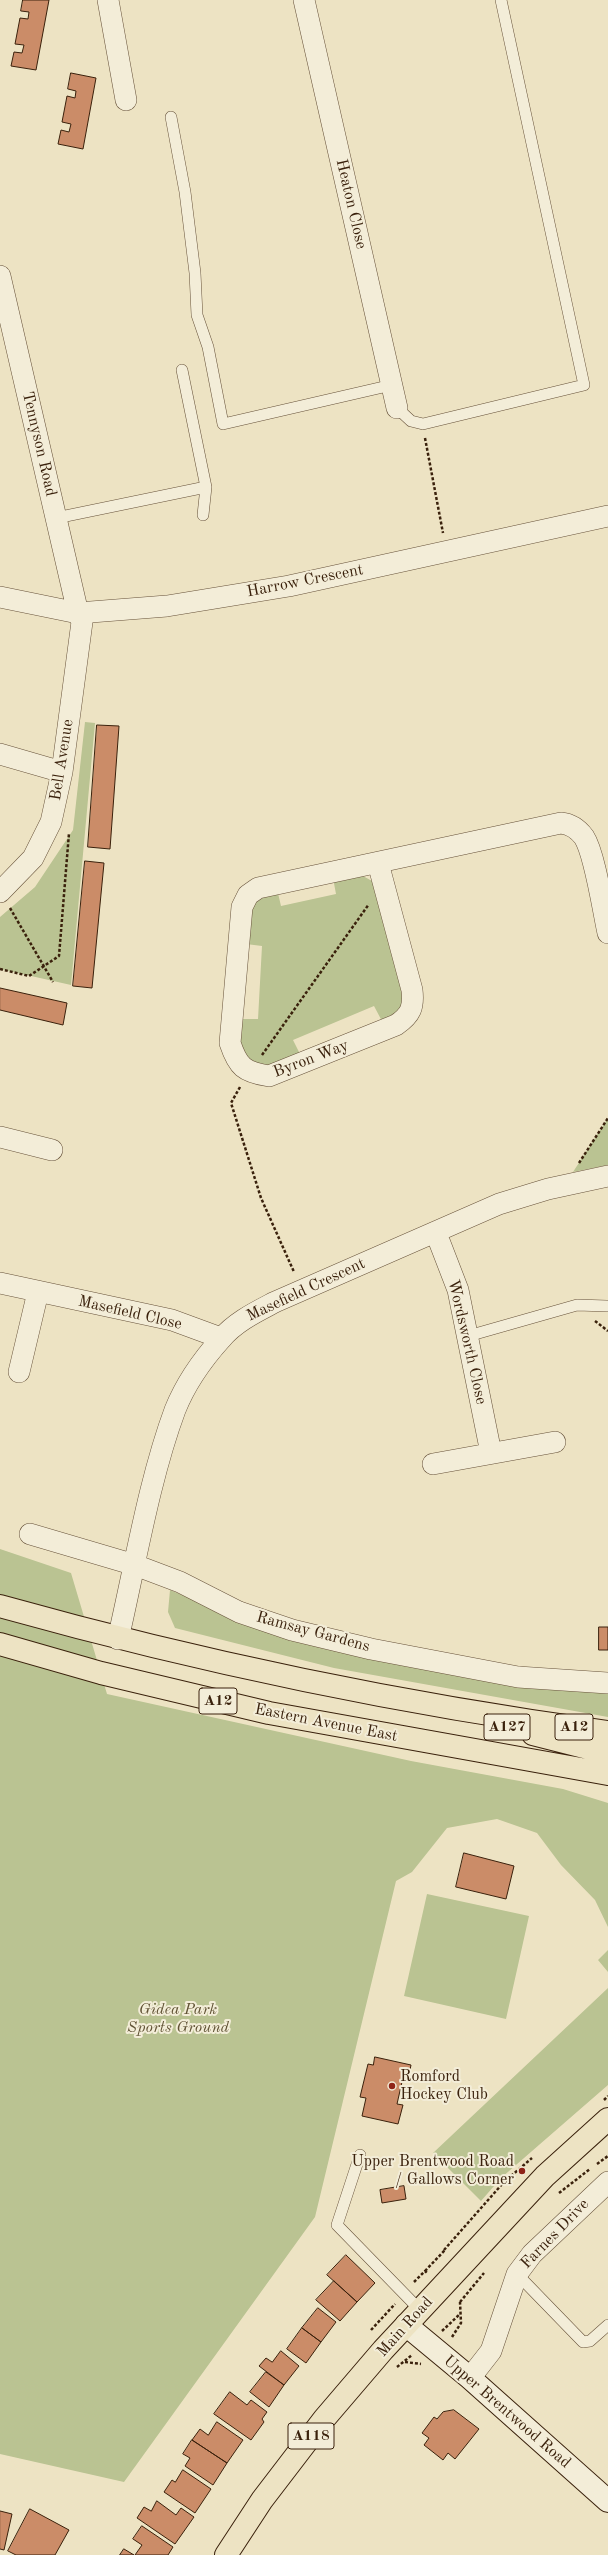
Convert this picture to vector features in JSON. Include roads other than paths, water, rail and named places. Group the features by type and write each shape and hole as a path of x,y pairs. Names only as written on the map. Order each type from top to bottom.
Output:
{"main road":[{"name":"A12","path":"0,1606 118,1639 405,1702 608,1732"},
{"name":"Eastern Avenue East","path":"0,1644 101,1673 261,1711 440,1745 608,1774"},
{"name":"A127","path":"405,1702 608,1753"},
{"name":"A127","path":"440,1745 608,1753"},
{"name":"Main Road","path":"226,2555 262,2500 324,2419 413,2317 545,2176 608,2119"}],"street":[{"path":"108,0 126,100"},
{"name":"Heaton Close","path":"304,0 397,408"},
{"name":"Tennyson Road","path":"0,276 78,612"},
{"name":"Harrow Crescent","path":"0,597 78,612 167,606 274,588 608,516"},
{"name":"Bell Avenue","path":"0,892 33,858 51,822 62,772 82,622 78,612"},
{"path":"0,754 62,772"},
{"name":"Byron Way","path":"378,862 412,990 413,1004 408,1017 396,1025 269,1076 249,1073 235,1058 230,1043 242,907 248,895 258,888 378,862 551,825 571,825 584,837 590,851 608,933"},
{"path":"0,1137 52,1150"},
{"name":"Masefield Crescent","path":"118,1639 158,1471 176,1410 195,1372 221,1338 245,1318 302,1290 436,1233 499,1204 564,1185 608,1176"},
{"name":"Wordsworth Close","path":"436,1233 458,1290 491,1453"},
{"name":"Masefield Close","path":"0,1283 172,1320 221,1338"},
{"path":"19,1372 38,1292"},
{"path":"433,1464 555,1442"},
{"name":"Ramsay Gardens","path":"30,1534 135,1565 180,1582 239,1612 292,1630 379,1650 518,1677 608,1683"},
{"name":"Farnes Drive","path":"470,2378 491,2351 517,2274 532,2254 608,2182"},
{"name":"Upper Brentwood Road","path":"413,2317 470,2378 608,2501"}],"lane":[{"path":"397,408 411,421 423,424 584,385 501,0"},
{"path":"171,117 185,192 195,273 197,315 208,347 223,424 392,385"},
{"path":"182,370 206,487 203,515"},
{"path":"56,518 206,487"},
{"path":"468,1336 577,1305 607,1306"},
{"path":"360,2155 337,2225 413,2317"},
{"path":"517,2274 583,2342 590,2341 608,2325"}],"place":[{"name":"Romford Hockey Club","path":"392,2086"},
{"name":"Upper Brentwood Road / Gallows Corner","path":"522,2171"}],"park label":[{"name":"Gidea Park Sports Ground","path":"178,2019"}]}
